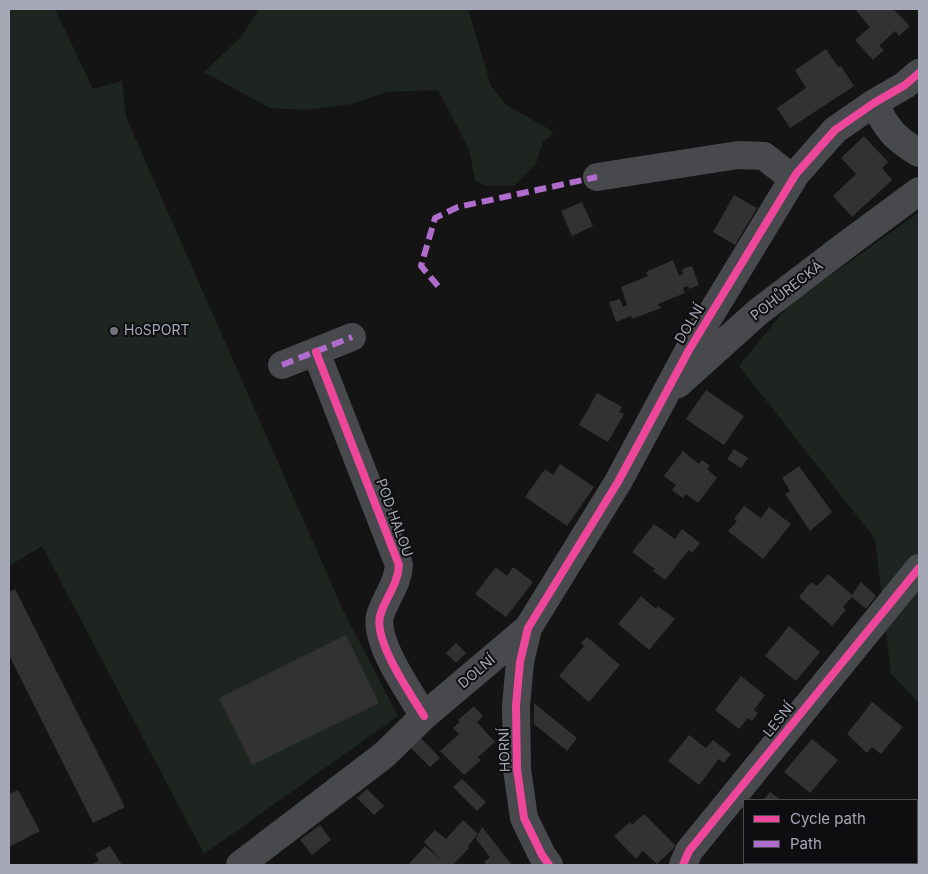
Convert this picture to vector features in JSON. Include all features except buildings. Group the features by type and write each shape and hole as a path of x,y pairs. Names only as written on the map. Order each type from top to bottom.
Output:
{"street":[{"name":"DOLNÍ","path":"240,865 384,755 424,716 528,628 618,482 689,350 793,179 835,130 874,103 914,80"},
{"path":"874,103 885,125 901,142 919,153"},
{"path":"597,177 738,154 764,156 793,179"},
{"name":"POHŮRECKÁ","path":"662,398 758,312 919,191"},
{"path":"282,366 352,337"},
{"name":"POD HALOU","path":"316,352 399,566 399,575 380,615 380,635 385,648 424,716"},
{"name":"LESNÍ","path":"682,865 688,851 919,568"},
{"name":"HORNÍ","path":"528,628 520,662 516,706 517,769 524,818 549,865"}],"shaded area":[{"name":"HoSPORT","path":"9,9 55,9 93,89 122,81 126,117 343,610 398,716 204,854 42,546 9,566"},
{"path":"259,9 468,9 491,86 506,105 554,132 543,142 536,164 514,186 485,186 475,180 469,149 438,90 387,92 352,104 305,110 270,108 204,72 241,37"},
{"path":"919,212 919,703 891,674 875,539 739,366 788,306"}],"marked path":[{"path":"438,286 421,266 435,218 458,207 597,177"},
{"path":"282,365 352,337"}],"cycle path":[{"path":"549,865 524,818 517,769 516,706 520,662 528,628 618,482 689,350 796,174 835,130 874,103 905,85 919,73"},
{"path":"316,352 399,565 394,585 380,616 380,627 382,639 394,667 424,716"},
{"path":"683,865 689,851 919,568"}],"place":[{"name":"HoSPORT","path":"114,331"}]}
